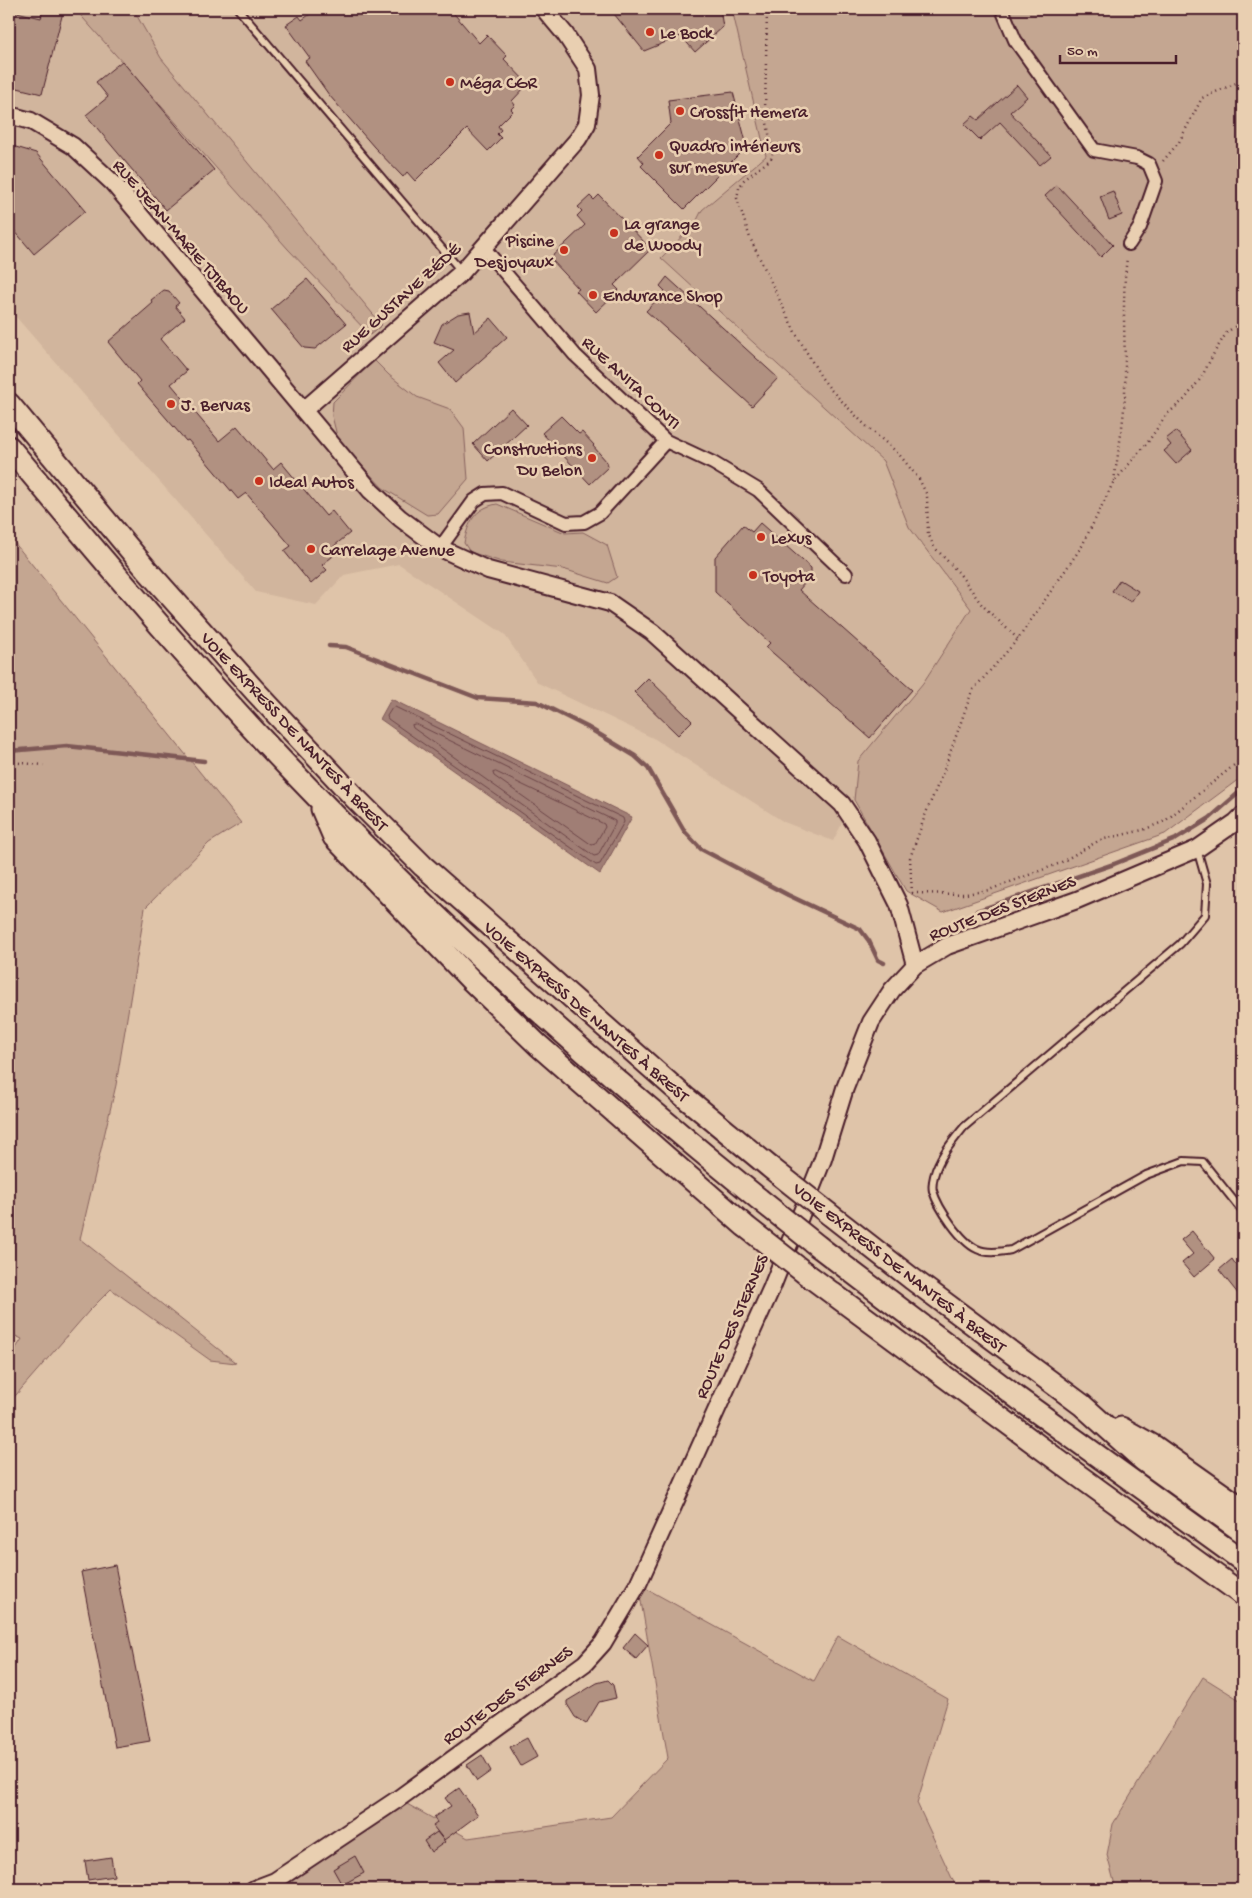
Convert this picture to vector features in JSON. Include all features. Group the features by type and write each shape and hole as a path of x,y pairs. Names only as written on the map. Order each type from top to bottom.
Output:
{"highway":[{"name":"VOIE EXPRESS DE NANTES À BREST","path":"9,404 147,570 242,677 355,798 423,866 687,1099 771,1168 911,1278 1082,1405 1143,1460 1243,1532"},
{"name":"VOIE EXPRESS DE NANTES À BREST","path":"9,447 152,616 315,795 410,891 513,989 668,1126 819,1247 1019,1398 1243,1561"},
{"path":"315,795 334,837 472,981 538,1045 746,1226 805,1273 1243,1595"},
{"path":"1082,1405 1155,1447 1243,1509"}],"street":[{"name":"RUE GUSTAVE ZÉDÉ","path":"304,410 462,272 578,139 587,124 591,95 588,69 565,34 544,9"},
{"path":"1002,9 1015,40 1094,150 1137,158 1149,164 1156,181 1140,227 1129,244"},
{"name":"RUE JEAN-MARIE TJIBAOU","path":"9,115 30,121 74,146 113,183 371,491 400,518 440,548 488,570 610,603 652,632 842,804 867,841 899,905 915,965"},
{"name":"RUE ANITA CONTI","path":"483,247 574,354 666,441 713,463 758,490 846,574"},
{"path":"440,548 474,501 485,494 502,493 566,523 584,522 600,513 666,441"},
{"name":"ROUTE DES STERNES","path":"254,1889 274,1881 398,1798 585,1663 603,1643 638,1584 772,1286 823,1159 845,1088 871,1022 892,990 915,965 948,946 1077,900 1197,849 1243,815"}],"lane":[{"path":"238,9 462,272"},
{"path":"1197,849 1206,884 1205,915 1180,944 964,1127 946,1149 934,1176 933,1190 943,1214 960,1236 976,1249 994,1252 1011,1250 1146,1174 1184,1161 1203,1162 1243,1212"}],"path":[{"path":"767,9 765,112 773,155 771,160 744,180 739,188 737,198 750,238 795,332 821,377 853,414 898,453 923,485 927,495 928,533 934,547 959,573 982,605 1018,639"},
{"path":"1153,174 1178,142 1202,98 1243,80"},
{"path":"1113,483 1121,437 1125,394 1124,300 1129,244"},
{"path":"912,893 910,858 972,691 1018,639 1082,546 1113,483 1148,442 1166,416 1185,399 1201,378 1227,332 1243,321"},
{"path":"899,905 912,893 966,894 989,890 1058,864 1100,840 1143,830 1165,821 1243,758"},
{"path":"9,762 44,765"}],"shaded area":[{"path":"9,9 75,9 137,79 161,58 133,9 732,9 766,156 702,210 696,222 661,258 883,461 909,527 971,609 923,683 858,761 854,800 833,841 784,822 655,739 538,683 504,634 399,564 344,575 316,605 256,592 9,309"},
{"path":"75,9 133,9 161,58 382,325 370,335 288,249"},
{"path":"732,9 1243,9 1243,776 1165,834 943,912 906,891 854,800 858,761 923,683 971,609 909,527 883,461 661,258 696,222 702,210 766,156"},
{"path":"374,360 389,375 417,397 450,409 464,428 468,479 438,514 427,515 383,488 338,440 332,416 333,402"},
{"path":"497,504 565,533 583,532 607,545 617,577 608,583 563,569 502,562 470,552 464,543 470,522 483,509"},
{"path":"9,536 241,823 209,843 145,908 116,1085 80,1239 236,1363 210,1360 111,1289 89,1311 9,1403 9,1359 22,1339 9,1333"},
{"path":"638,1584 814,1681 838,1636 948,1699 917,1803 957,1889 325,1889 321,1885 275,1881 398,1799 468,1838 611,1817 668,1758"},
{"path":"1203,1677 1243,1702 1243,1889 1116,1889 1107,1855 1113,1824"}],"water":[{"path":"391,699 632,817 600,874 380,719"}],"building":[{"path":"43,9 63,12 42,94 9,86 9,10 41,18"},
{"path":"317,9 450,9 479,43 487,35 507,56 504,59 528,84 512,101 515,105 511,109 513,111 498,126 501,130 497,134 501,138 488,151 467,129 415,181 407,172 403,177 329,95 305,61 310,58 286,25 299,16 302,20"},
{"path":"610,9 720,9 723,27 695,52 681,36 644,51"},
{"path":"122,61 214,170 166,210 86,115 108,97 96,82"},
{"path":"1017,85 1027,97 1010,112 1051,156 1040,165 1000,122 980,140 964,124 973,116 978,120"},
{"path":"733,92 747,146 684,209 641,166 644,163 638,156 671,123 668,100"},
{"path":"9,145 36,153 85,211 34,254 9,224"},
{"path":"1057,185 1113,245 1101,257 1045,196"},
{"path":"1113,191 1122,215 1109,220 1100,196"},
{"path":"599,195 651,249 614,285 619,290 596,312 576,291 579,289 550,258 585,225 577,216 582,211 578,207 590,196 594,200"},
{"path":"667,277 778,378 752,406 646,311 665,291 660,286"},
{"path":"307,279 346,324 315,349 304,348 271,309"},
{"path":"164,290 169,291 179,303 175,306 185,318 160,339 187,371 171,384 219,441 237,426 273,469 281,462 326,516 332,511 350,533 334,546 338,552 322,565 327,570 311,584 284,551 291,546 246,493 238,499 137,384 140,381 108,342 153,303 151,300"},
{"path":"470,312 474,333 491,318 507,337 455,383 439,363 454,350 434,342 442,324 458,314"},
{"path":"511,408 527,425 488,461 473,444"},
{"path":"561,416 579,434 582,432 607,462 608,467 590,484 542,433"},
{"path":"1176,431 1192,450 1176,464 1164,451 1171,445 1166,439"},
{"path":"760,523 811,568 811,576 799,590 912,690 870,738 766,647 770,643 715,592 715,557 743,525 752,532"},
{"path":"1120,580 1138,591 1131,602 1112,591"},
{"path":"648,678 692,721 678,735 634,692"},
{"path":"1192,1231 1215,1259 1194,1277 1182,1263 1193,1254 1181,1240"},
{"path":"1232,1259 1236,1265 1243,1259 1243,1300 1219,1270"},
{"path":"115,1565 150,1741 115,1747 81,1572"},
{"path":"635,1633 648,1645 636,1659 623,1648"},
{"path":"608,1680 613,1685 616,1698 599,1702 586,1724 575,1717 567,1701 597,1683"},
{"path":"527,1738 537,1757 521,1766 510,1747"},
{"path":"482,1755 491,1771 477,1781 467,1765"},
{"path":"459,1788 478,1815 444,1840 433,1826 437,1823 434,1817 451,1806 445,1798"},
{"path":"437,1832 445,1842 431,1852 424,1841"},
{"path":"355,1856 364,1873 342,1885 333,1869"},
{"path":"111,1857 114,1876 88,1880 85,1861"}],"waterway":[{"path":"329,646 346,647 478,698 537,702 587,727 635,756 648,768 685,832 701,849 788,895 860,929 869,941 878,960 884,963"},
{"path":"9,751 67,746 204,761"},
{"path":"977,911 1114,864 1176,839 1210,818 1243,789"}],"place":[{"name":"Le Bock","path":"650,32"},
{"name":"Méga CGR","path":"450,82"},
{"name":"Crossfit Hemera","path":"680,111"},
{"name":"Quadro intérieurs sur mesure","path":"659,155"},
{"name":"La grange de Woody","path":"614,233"},
{"name":"Piscine Desjoyaux","path":"564,250"},
{"name":"Endurance Shop","path":"593,295"},
{"name":"J. Bervas","path":"171,404"},
{"name":"Constructions Du Belon","path":"592,458"},
{"name":"Ideal Autos","path":"259,481"},
{"name":"Lexus","path":"761,537"},
{"name":"Carrelage Avenue","path":"311,549"},
{"name":"Toyota","path":"753,575"}]}
